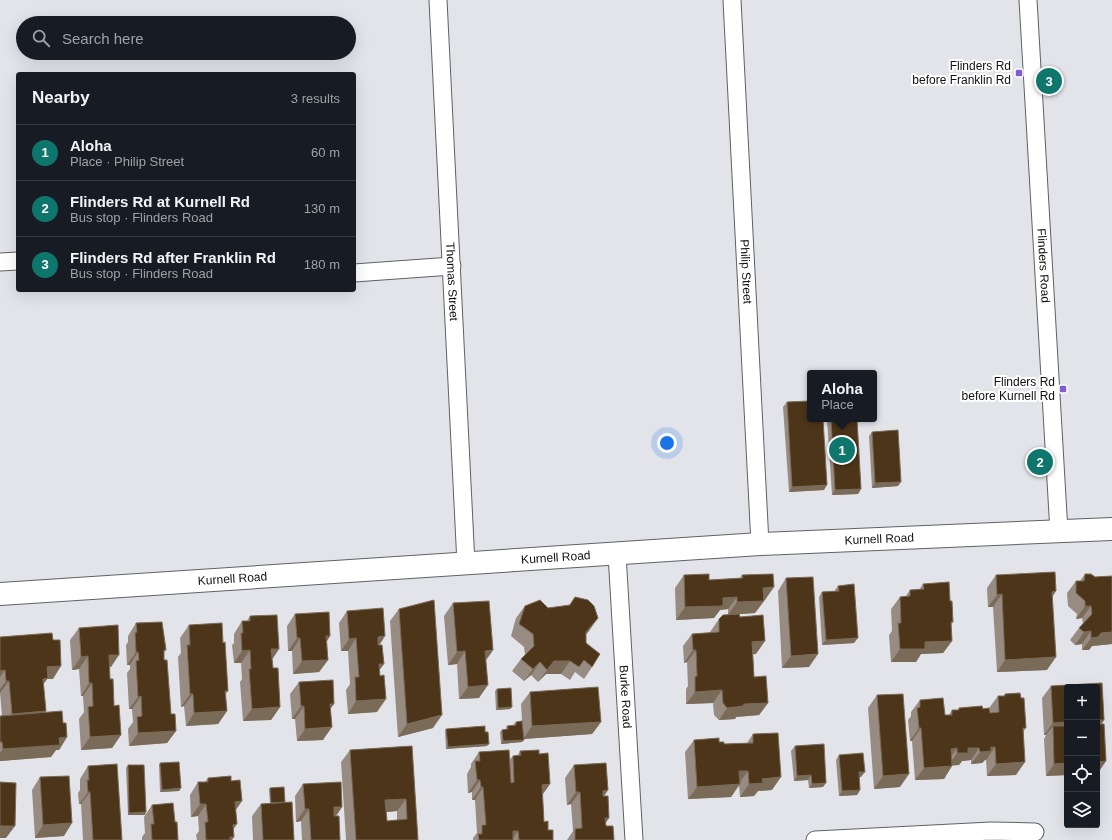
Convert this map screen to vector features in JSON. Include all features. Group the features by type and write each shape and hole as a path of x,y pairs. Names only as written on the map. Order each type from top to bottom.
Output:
{"street":[{"name":"Thomas Street","path":"438,0 466,564"},
{"name":"Philip Street","path":"732,0 760,544"},
{"name":"Flinders Road","path":"1028,0 1060,532"},
{"path":"0,262 16,262"},
{"path":"356,273 452,266"},
{"name":"Kurnell Road","path":"0,594 760,544 1112,529"},
{"name":"Burke Road","path":"617,554 634,840"},
{"path":"815,840 991,831 1035,832"}],"building":[{"path":"807,401 807,422 823,422 827,485 792,487 787,402"},
{"path":"831,422 857,422 861,489 835,490"},
{"path":"898,430 901,482 875,483 872,432"},
{"path":"1055,572 1056,591 1052,592 1056,657 1005,660 1002,594 997,595 996,575"},
{"path":"709,574 709,580 743,578 742,575 773,574 774,587 763,588 764,601 737,602 737,597 723,598 723,606 685,607 684,575"},
{"path":"1085,574 1091,574 1095,577 1112,576 1112,632 1101,633 1098,637 1091,638 1091,631 1084,632 1079,628 1092,614 1091,606 1085,606 1085,601 1076,593 1076,581 1084,581"},
{"path":"813,577 818,654 791,656 786,578"},
{"path":"949,582 950,601 952,601 952,641 925,642 925,649 900,649 898,623 901,623 900,597 910,596 910,590 924,589 923,584"},
{"path":"854,584 858,638 826,640 822,592 839,591 838,586"},
{"path":"575,597 588,600 594,606 598,618 586,632 586,643 600,654 592,667 584,660 579,667 570,661 554,661 547,670 540,662 533,669 521,659 534,646 533,634 519,624 525,606 540,600 548,608 570,605"},
{"path":"434,600 442,715 407,724 399,609"},
{"path":"489,601 493,650 485,651 488,685 468,687 465,651 457,652 453,603"},
{"path":"383,608 385,636 378,637 378,645 382,645 384,664 379,664 380,676 384,675 386,699 356,701 355,677 359,677 356,638 349,639 347,611"},
{"path":"329,612 330,636 326,636 328,660 302,661 300,638 297,638 295,614"},
{"path":"739,614 740,617 763,615 765,641 752,642 754,677 766,676 768,703 744,704 743,706 727,708 723,703 722,690 695,692 695,677 697,676 696,650 693,650 692,634 719,632 719,619 723,615"},
{"path":"277,615 279,649 271,649 273,668 278,668 280,707 252,709 249,669 251,669 250,650 242,651 242,621 250,621 250,616"},
{"path":"162,622 166,650 164,650 164,660 167,660 171,714 175,714 176,731 138,733 137,717 142,716 141,696 138,697 136,661 139,660 138,652 136,652 136,623"},
{"path":"222,623 223,643 225,642 228,691 225,691 227,711 194,713 193,694 190,694 187,645 190,645 189,625"},
{"path":"118,625 119,655 109,655 110,679 113,679 114,706 119,705 121,735 90,737 88,707 93,706 92,683 89,683 88,656 81,657 79,628"},
{"path":"52,633 53,640 60,640 61,666 47,667 48,678 43,679 46,711 12,714 9,681 6,681 5,670 0,671 0,637"},
{"path":"333,680 334,704 330,704 332,727 305,729 304,706 301,706 299,682"},
{"path":"1102,683 1104,720 1100,720 1100,684 1085,684"},
{"path":"1064,685 1064,722 1053,723 1051,686"},
{"path":"598,687 601,722 532,726 530,692"},
{"path":"511,688 512,707 498,708 497,689"},
{"path":"1020,693 1021,698 1024,698 1026,728 1023,728 1025,762 996,764 995,747 991,747 991,751 980,752 979,748 968,748 968,753 957,753 957,748 951,749 952,766 924,768 921,728 919,728 917,708 920,707 920,700 943,698 945,715 952,715 952,710 959,710 959,708 982,706 983,709 989,708 990,713 999,712 998,696"},
{"path":"903,694 909,774 883,776 877,695"},
{"path":"62,711 63,723 66,723 67,737 59,738 60,745 3,749 2,742 0,742 0,716"},
{"path":"522,721 524,740 503,741 502,730 508,729 507,726 516,725 516,722"},
{"path":"1100,724 1104,724 1106,761 1100,762"},
{"path":"485,726 485,732 488,732 489,744 448,747 446,729"},
{"path":"1053,726 1064,726 1064,763 1054,764"},
{"path":"778,733 781,777 762,779 763,783 749,784 748,771 739,771 740,784 697,787 694,740 719,738 719,742 724,742 724,744 753,743 753,734"},
{"path":"824,744 826,783 812,784 811,775 797,776 795,746"},
{"path":"412,746 418,840 356,840 350,750","holes":["406,799 407,819 387,821 385,800"]},
{"path":"509,750 511,783 514,782 513,756 521,755 520,751 539,750 539,754 548,753 550,784 542,785 544,822 548,821 548,830 553,830 553,840 519,840 518,831 513,831 513,840 479,840 478,834 482,834 482,825 486,825 483,787 481,787 480,780 477,780 475,761 480,761 479,752"},
{"path":"863,753 865,772 859,772 860,790 842,791 839,755"},
{"path":"179,762 181,788 162,790 160,763"},
{"path":"606,763 608,790 603,791 603,796 608,796 609,818 605,818 606,826 613,826 614,840 575,840 575,829 582,828 580,792 576,792 574,765"},
{"path":"117,764 122,840 93,840 90,792 88,792 87,780 89,780 88,766"},
{"path":"128,765 144,765 146,812 129,813"},
{"path":"69,776 72,823 43,825 40,777"},
{"path":"231,776 231,781 240,780 242,801 235,802 237,824 233,825 234,837 230,837 230,840 206,840 205,822 208,822 206,804 200,804 198,782 208,782 208,778"},
{"path":"0,782 16,783 15,826 0,826"},
{"path":"341,782 342,807 334,807 334,816 339,816 340,840 311,840 309,809 305,809 303,784"},
{"path":"284,787 285,802 271,803 270,788"},
{"path":"292,802 294,840 263,840 261,804"},
{"path":"173,803 175,822 177,822 178,840 152,840 151,824 154,824 152,805"}],"place":[{"name":"Flinders Rd before Franklin Rd","path":"1019,73"},
{"name":"Flinders Rd after Franklin Rd","path":"1049,81"},
{"name":"Flinders Rd before Kurnell Rd","path":"1063,389"},
{"name":"Aloha","path":"842,450"},
{"name":"Flinders Rd at Kurnell Rd","path":"1040,462"}]}
